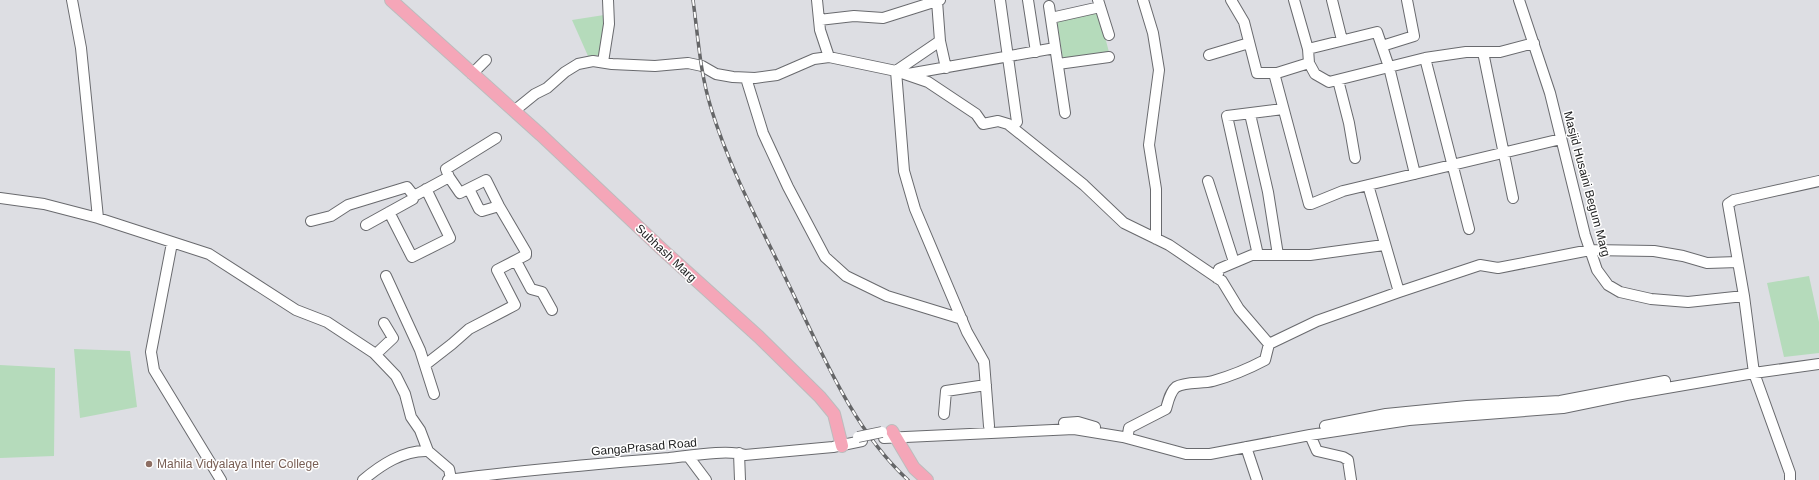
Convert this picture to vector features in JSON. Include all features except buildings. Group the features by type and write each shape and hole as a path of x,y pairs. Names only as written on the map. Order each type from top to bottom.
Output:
{"main road":[{"name":"Subhash Marg","path":"391,0 514,111 759,337 820,397 834,414 841,444"},
{"path":"888,434 914,468 927,480"}],"street":[{"path":"72,0 81,48 98,218"},
{"path":"603,62 609,24 608,0"},
{"path":"817,0 820,30 829,57"},
{"path":"1000,0 1017,122 1012,127"},
{"path":"1028,0 1036,52"},
{"path":"1143,0 1153,34 1159,70 1149,145 1156,189 1156,239"},
{"path":"1231,0 1244,22 1258,73 1274,73 1309,63"},
{"path":"1294,0 1308,49 1309,63 1315,74 1329,82 1425,58 1483,52 1500,52 1534,43"},
{"path":"1332,0 1342,40"},
{"path":"1382,46 1414,36 1407,0"},
{"name":"Masjid Husaini Begum Marg","path":"1520,0 1550,93 1590,250 1597,270 1603,279 1608,285 1620,292 1651,299 1688,302 1744,296"},
{"path":"819,20 854,16 884,18 938,1 940,41 946,68"},
{"path":"1051,18 1099,3 1109,35"},
{"path":"1049,6 1065,113"},
{"path":"1308,49 1376,32 1389,67 1414,174"},
{"path":"896,71 940,41"},
{"path":"1209,55 1249,42"},
{"path":"906,75 1056,48"},
{"path":"1483,52 1513,198"},
{"path":"514,111 535,94 547,88 565,72 578,64 593,61 655,66 688,63 702,66 716,74 746,78 777,75 814,59 829,57 896,71 928,82 976,114 983,124 998,121 1008,124 1084,185 1124,223 1169,246 1222,281 1239,308 1269,344"},
{"path":"1058,64 1109,57"},
{"path":"1425,58 1469,229"},
{"path":"472,74 486,60"},
{"path":"896,71 904,171 915,210 962,319 984,362 989,426"},
{"path":"1274,73 1309,204 1343,191 1561,139"},
{"path":"746,78 763,133 788,187 825,257 846,276 887,296 962,319"},
{"path":"1338,80 1349,123 1355,158"},
{"path":"1258,255 1227,116 1284,109"},
{"path":"1250,114 1268,192 1278,255"},
{"path":"425,365 469,329 515,305 497,270 526,255 526,252 499,206 486,180 460,193 449,177 446,169 496,138"},
{"path":"366,225 414,199 414,196 449,177"},
{"path":"1208,181 1234,262"},
{"path":"1790,480 1790,473 1754,373 1744,296 1728,204 1734,200 1819,181"},
{"path":"1368,185 1398,292"},
{"path":"311,221 331,216 348,205 407,187 414,196"},
{"path":"389,212 412,257 450,238 426,189"},
{"path":"469,189 479,209 482,211 499,206"},
{"path":"0,198 44,204 98,218 209,254 296,310 327,322 376,354 396,376 404,394 411,417 420,430 428,451 449,469 451,480"},
{"path":"172,243 151,352 154,370 221,480"},
{"path":"1217,278 1219,268 1252,254 1310,255 1384,245"},
{"path":"1269,344 1317,321 1480,265 1498,268 1590,250 1654,251 1683,256 1707,263 1738,262"},
{"path":"516,261 531,289 542,292 552,310"},
{"path":"386,276 420,350 434,394"},
{"path":"376,354 393,338 384,322"},
{"path":"1128,434 1129,428 1166,410 1170,396 1176,387 1211,381 1238,373 1265,360 1269,344"},
{"path":"888,434 1074,429 1123,437 1186,454 1210,454 1310,435 1409,420 1563,408 1626,394 1819,364"},
{"path":"841,444 888,434 989,426 1078,422 1188,449 1222,446 1386,414 1467,406 1560,400 1742,369 1754,373"},
{"path":"944,414 946,391 986,385"},
{"path":"1310,435 1317,451 1343,457 1348,460 1352,480"},
{"name":"GangaPrasad Road","path":"448,480 514,471 688,456 739,453 751,454 841,444"},
{"path":"1246,447 1257,480"},
{"path":"363,480 384,464 405,455 419,451 428,451"},
{"path":"739,453 740,480"},
{"path":"688,456 706,480"}],"green space":[{"path":"1098,11 1109,52 1063,59 1057,21"},
{"path":"604,15 602,55 588,56 572,20"},
{"path":"1809,276 1819,322 1819,353 1784,357 1767,283"},
{"path":"74,349 130,351 137,407 80,418"},
{"path":"0,365 55,368 54,456 0,458"}],"railway":[{"path":"693,0 707,95 718,130 755,216 811,332 853,412 888,459 908,480"}],"place":[{"name":"Mahila Vidyalaya Inter College","path":"149,464"}]}
